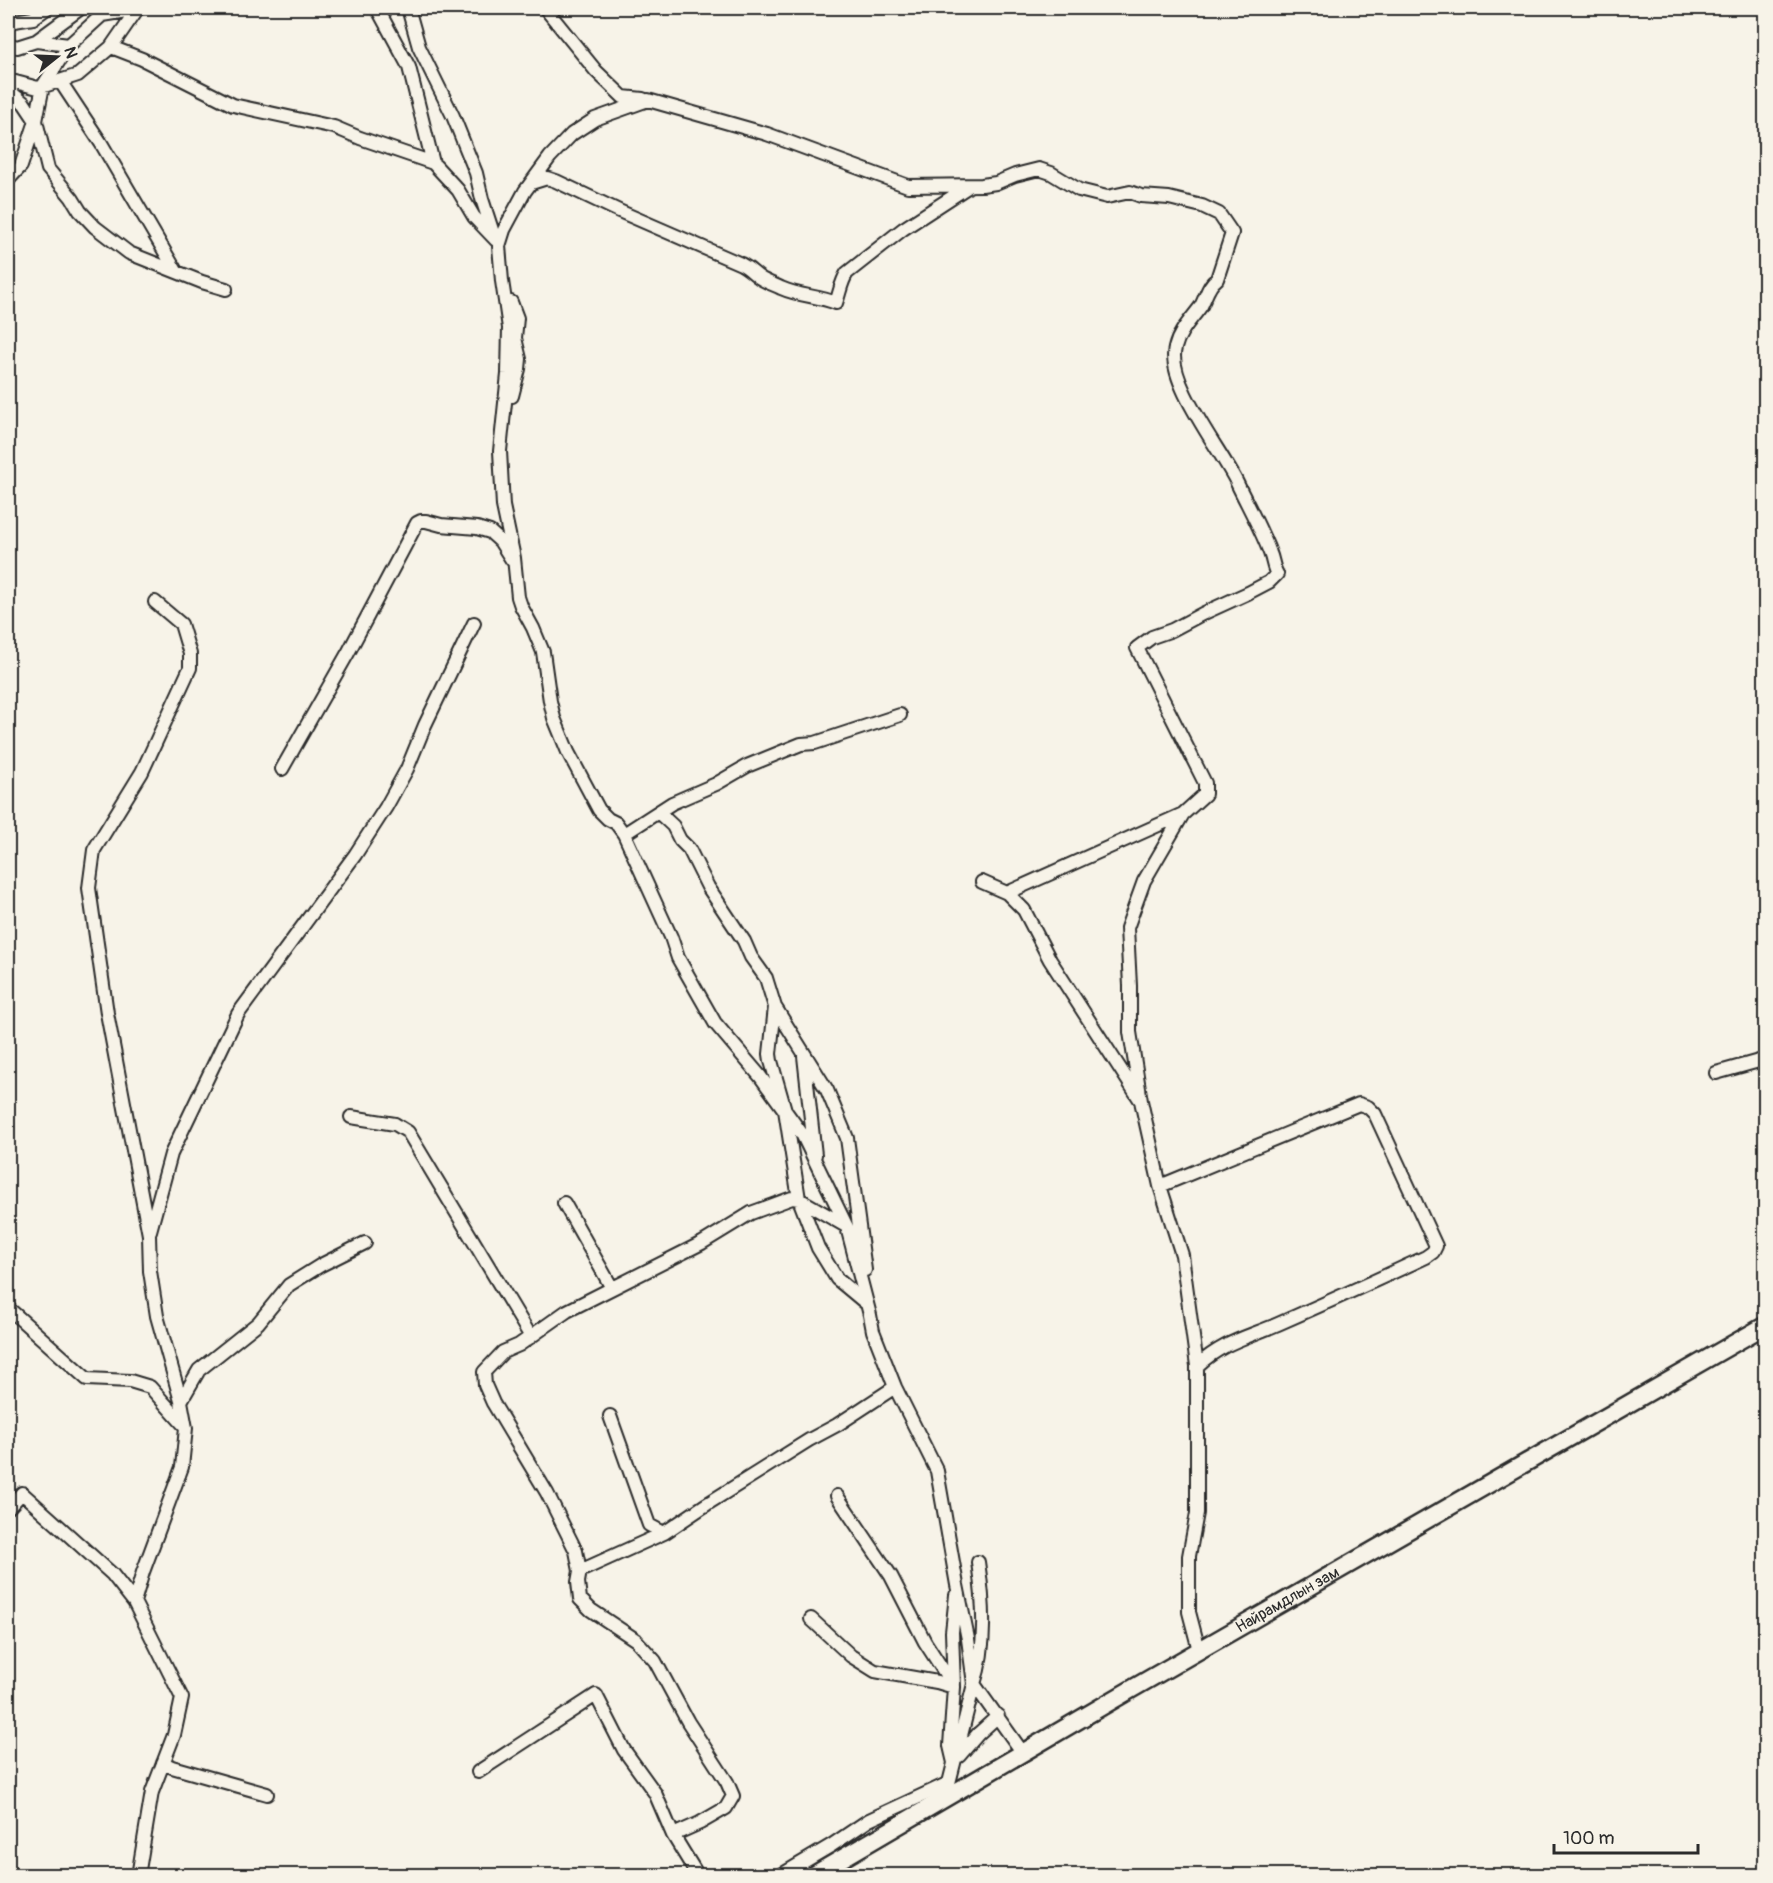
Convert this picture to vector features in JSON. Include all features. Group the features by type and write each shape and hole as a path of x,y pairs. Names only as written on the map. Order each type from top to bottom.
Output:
{"main road":[{"name":"Найрамдлын зам","path":"812,1875 949,1789 1023,1753 1766,1325"}],"street":[{"path":"8,22 33,18 47,8"},
{"path":"8,44 17,47 36,41 81,8"},
{"path":"8,180 21,166 36,121 43,86 69,45 102,15 131,8"},
{"path":"8,80 38,88 78,75 111,47 138,8"},
{"path":"377,8 409,67 433,163"},
{"path":"408,8 419,46 453,116 476,172 482,199 497,243 509,328 508,374 500,451 503,506 521,606 540,644 547,672 550,701 564,742 599,810 616,823 624,834 671,937 678,958 715,1023 760,1076 801,1134 847,1227 873,1331 895,1387 937,1471 975,1684 1023,1753"},
{"path":"545,8 596,71 623,97 648,100 767,134 908,186 970,186 996,183 1029,171 1046,171 1079,190 1107,197 1130,192 1202,206 1219,214 1232,233 1217,279 1212,282 1201,305 1185,325 1175,348 1175,364 1186,398 1236,481 1270,552 1277,574 1269,582 1172,630 1152,637 1137,648 1205,783 1205,794 1183,814 1144,881 1127,928 1130,1032 1141,1101 1160,1186 1182,1255 1197,1366 1197,1513 1189,1556 1189,1612 1199,1650"},
{"path":"36,41 69,45"},
{"path":"111,47 142,59 233,105 334,127 433,163 459,190 474,217 497,243"},
{"path":"60,81 100,143 176,271"},
{"path":"8,90 24,103 36,121 48,169 95,228 129,253 226,289"},
{"path":"497,243 531,183 549,157 572,134 595,119 648,100"},
{"path":"531,183 547,178 556,181 752,269 759,277 782,289 807,297 824,298 836,303 841,290 841,281 847,273 903,229 970,186"},
{"path":"282,769 353,644 417,523 421,520 490,532 500,541 509,558 515,563"},
{"path":"134,1602 182,1467 186,1428 181,1401 157,1316 150,1271 149,1235 107,1012 89,888 94,850 141,772 190,668 190,654 181,624 155,602"},
{"path":"149,1235 171,1154 238,1014 355,855 386,807 407,769 425,725 474,623"},
{"path":"624,834 679,800 716,784 747,766 801,744 815,742 900,714"},
{"path":"658,812 673,826 680,840 689,849 708,887 744,941 750,957 766,978 775,1007 827,1090 847,1138 865,1268 862,1286"},
{"path":"1007,893 1183,814"},
{"path":"982,882 1007,893 1024,910 1050,960 1141,1101"},
{"path":"775,1007 770,1054 785,1110 799,1199 818,1248 837,1279 867,1304"},
{"path":"803,1052 817,1165"},
{"path":"1716,1073 1766,1059"},
{"path":"1160,1186 1359,1104 1368,1107 1375,1114 1436,1246 1433,1252 1426,1257 1357,1290 1226,1344 1210,1353 1197,1366"},
{"path":"351,1117 395,1124 408,1132 531,1337"},
{"path":"673,1835 726,1808 733,1796 727,1782 688,1722 655,1661 636,1640 591,1610 580,1599 578,1582 580,1571 576,1551 552,1503 484,1385 484,1372 503,1352 531,1337 567,1311 702,1243 752,1213 792,1198 799,1199 847,1227"},
{"path":"564,1203 612,1288"},
{"path":"181,1401 199,1370 258,1323 289,1285 321,1265 365,1243"},
{"path":"8,1308 87,1378 130,1381 150,1387 186,1428"},
{"path":"580,1571 664,1533 895,1387"},
{"path":"610,1416 650,1525 664,1533"},
{"path":"8,1508 22,1493 112,1574 134,1602 183,1698 174,1735 152,1792 138,1875"},
{"path":"837,1496 891,1576 925,1642 954,1687"},
{"path":"782,1875 869,1820 949,1789 980,1666 983,1631 978,1562"},
{"path":"955,1762 950,1746 954,1687 952,1632 957,1585"},
{"path":"811,1619 851,1656 875,1671 954,1687"},
{"path":"478,1772 596,1695 624,1750 655,1793 673,1835 698,1875"},
{"path":"955,1762 978,1734 998,1716"},
{"path":"163,1762 172,1767 267,1794"}]}
